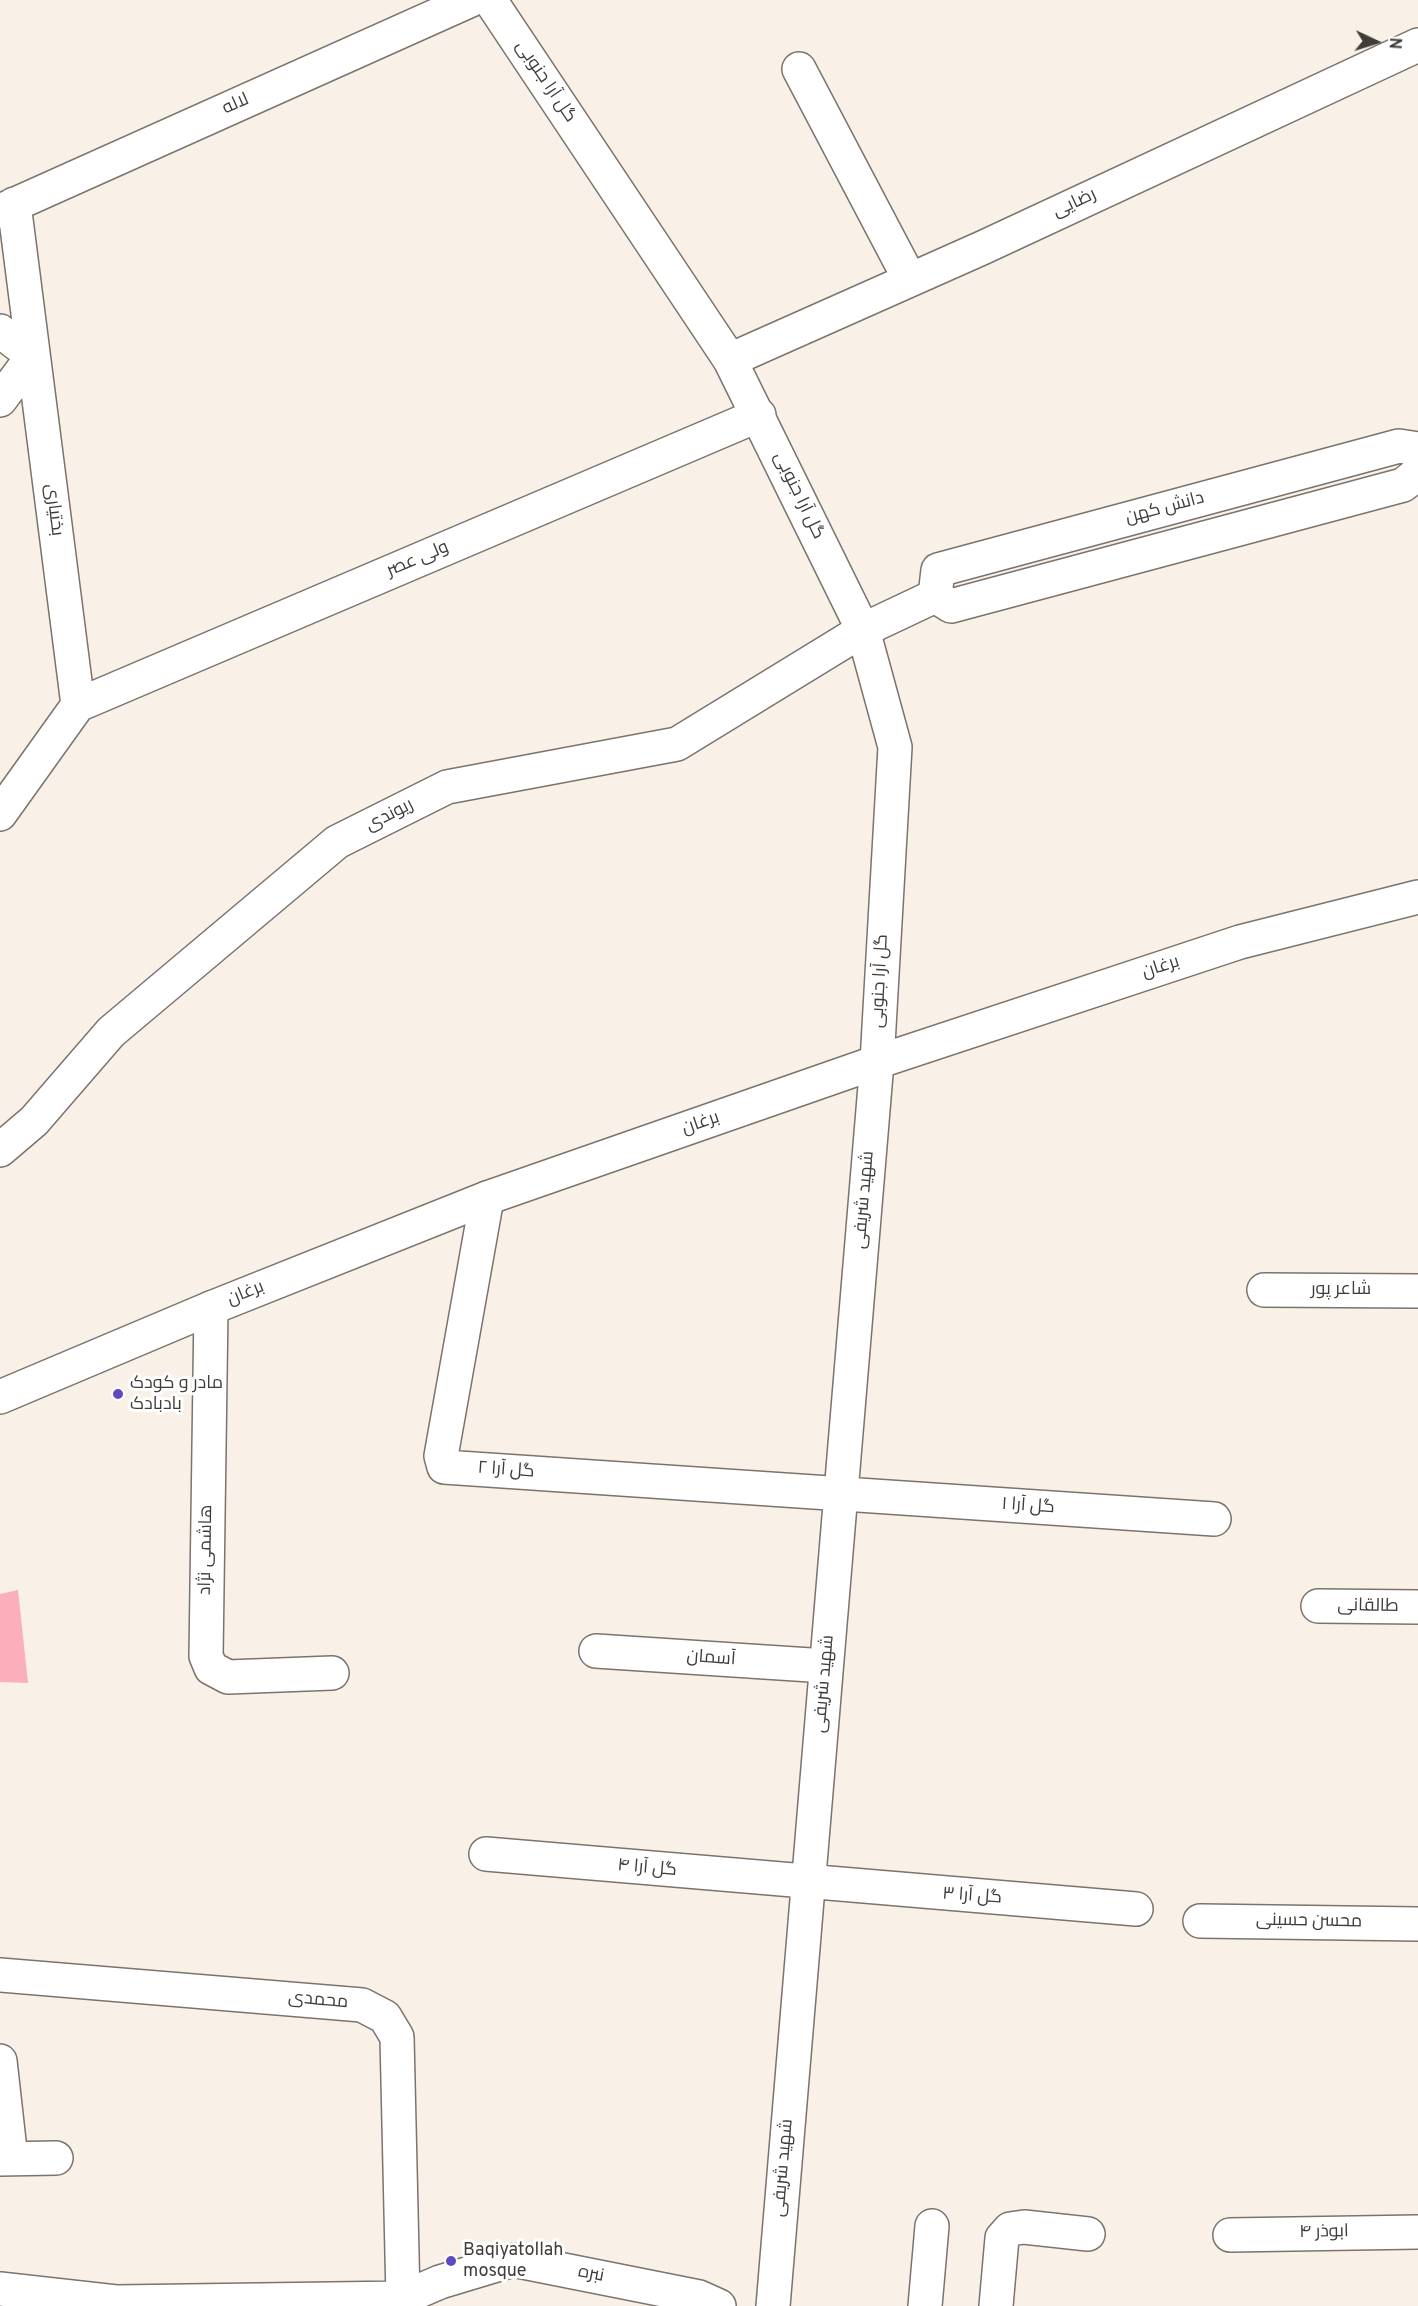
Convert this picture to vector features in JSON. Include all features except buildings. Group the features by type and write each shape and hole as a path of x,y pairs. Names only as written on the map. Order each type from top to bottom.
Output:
{"street":[{"name":"لاله","path":"7,208 471,0"},
{"name":"گل آرا جنوبی","path":"490,0 730,360 863,630 895,747 877,1062"},
{"name":"رضایی","path":"730,360 909,278 982,248 1418,45"},
{"path":"799,69 909,278"},
{"name":"بختیاری","path":"7,208 33,356 78,705"},
{"path":"0,331 33,356 0,400"},
{"name":"ولی عصر","path":"78,705 759,415"},
{"name":"دانش کهن","path":"935,596 938,570 1399,446 1418,449"},
{"path":"863,630 935,596 951,606 1403,485 1418,473"},
{"name":"ریوندی","path":"0,1150 34,1121 111,1032 337,842 447,787 677,744 863,630"},
{"path":"0,814 78,705"},
{"name":"برغان","path":"0,1397 211,1308 487,1198 877,1062 1240,942 1418,897"},
{"name":"شهید شریفی","path":"773,2306 877,1062"},
{"name":"گل آرا ۲","path":"487,1198 441,1456 444,1467 841,1494"},
{"name":"شاعر پور","path":"1264,1290 1418,1290"},
{"name":"هاشمی نژاد","path":"211,1308 206,1656 211,1668 228,1677 332,1673"},
{"name":"گل آرا ۱","path":"841,1494 1214,1519"},
{"name":"طالقانی","path":"1318,1606 1418,1607"},
{"name":"آسمان","path":"596,1651 826,1666"},
{"name":"گل آرا ۴","path":"486,1854 808,1883"},
{"name":"گل آرا ۳","path":"808,1883 1136,1909"},
{"name":"محسن حسینی","path":"1200,1921 1418,1924"},
{"name":"محمدی","path":"0,1975 362,2005 385,2017 397,2037 403,2298"},
{"path":"0,2061 5,2159 56,2158"},
{"path":"925,2306 932,2226"},
{"path":"996,2306 1002,2238 1010,2229 1024,2227 1088,2234"},
{"name":"ابوذر ۴","path":"1230,2235 1418,2232"},
{"name":"نبره","path":"0,2289 117,2302 403,2298 442,2294 513,2260 699,2297 719,2306"}],"shaded area":[{"path":"18,1590 28,1683 0,1682 0,1594"}],"place":[{"name":"مادر و کودک بادبادک","path":"118,1394"},
{"name":"Baqiyatollah mosque","path":"451,2261"}]}
